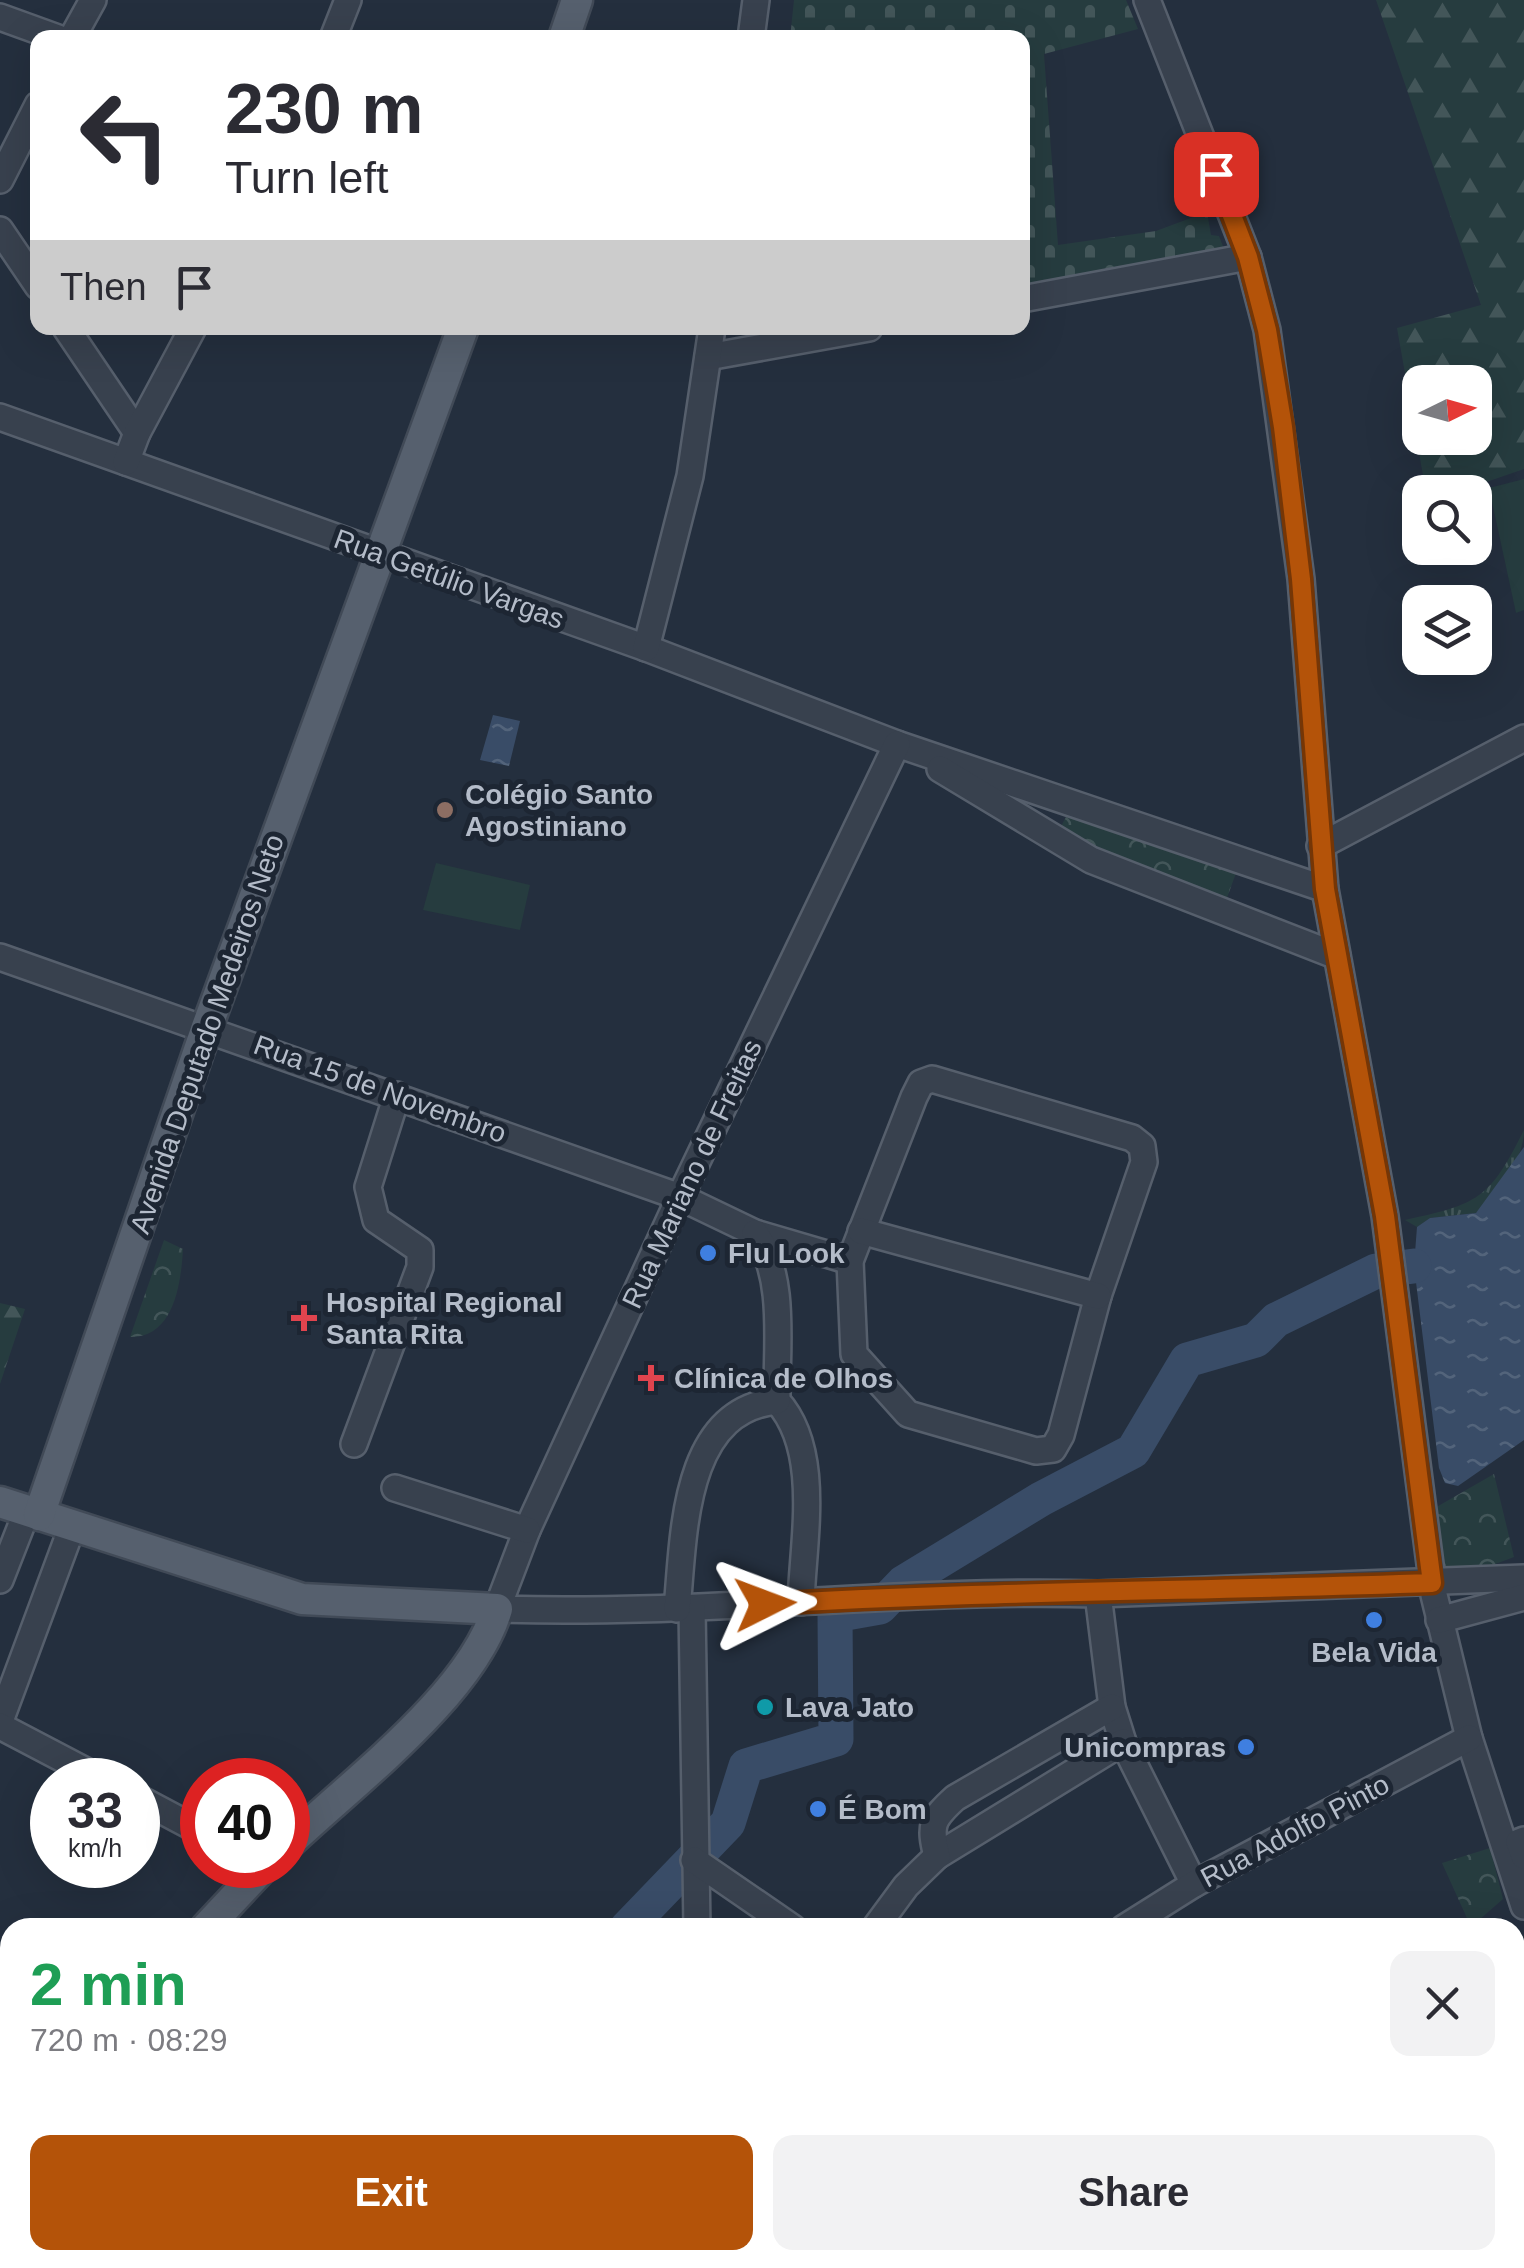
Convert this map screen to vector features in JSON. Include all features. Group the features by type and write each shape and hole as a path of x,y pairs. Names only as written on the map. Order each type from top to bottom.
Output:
{"main road":[{"path":"567,30 576,0"},
{"name":"Avenida Deputado Medeiros Neto","path":"22,1509 207,1027 459,335"},
{"path":"22,1509 302,1599 497,1609 488,1640 462,1680 310,1823"},
{"path":"216,1918 244,1888"}],"street":[{"path":"76,30 93,0"},
{"path":"336,30 348,0"},
{"path":"752,30 756,0"},
{"path":"1148,0 1248,257 1267,330 1301,579 1325,889 1393,1269 1432,1583 1469,1738 1524,1906"},
{"path":"0,16 37,30"},
{"path":"0,180 30,121"},
{"path":"0,230 30,274"},
{"path":"1030,298 1248,257"},
{"path":"71,335 137,433"},
{"path":"126,462 137,433 189,335"},
{"path":"646,648 690,476 711,335"},
{"path":"708,358 831,335"},
{"name":"Rua Getúlio Vargas","path":"0,418 646,648 897,744 1325,889"},
{"path":"1320,846 1524,738"},
{"name":"Rua Getúlio Vargas","path":"897,744 1091,860 1337,956"},
{"name":"Rua Mariano de Freitas","path":"497,1609 527,1530 680,1197 897,744"},
{"path":"1039,829 1053,797"},
{"name":"Rua 15 de Novembro","path":"0,957 680,1197 755,1232 850,1261"},
{"path":"932,1079 1132,1138 1142,1146 1144,1162 1098,1296 1061,1435 1053,1449 1036,1451 908,1414 854,1354 850,1261 914,1097 920,1084 932,1079"},
{"path":"354,1444 420,1268 420,1250 376,1220 368,1187 396,1095"},
{"path":"755,1232 764,1244 774,1284 777,1400 791,1416 802,1457 801,1602"},
{"path":"861,1232 1098,1296"},
{"path":"697,1918 684,1608 687,1500 703,1454 735,1413 754,1403 777,1400"},
{"path":"395,1488 527,1530"},
{"path":"0,1580 22,1509"},
{"path":"63,1758 0,1724 72,1526"},
{"path":"497,1609 684,1608 1029,1592 1098,1594 1524,1578"},
{"path":"1098,1594 1112,1706 1123,1742 1194,1884"},
{"path":"1439,1620 1524,1597"},
{"path":"938,1856 930,1828 933,1818 955,1798 1112,1706"},
{"name":"Rua Adolfo Pinto","path":"1140,1918 1194,1884 1469,1738"},
{"path":"882,1918 906,1886 938,1856 1123,1742"},
{"path":"1524,1840 1519,1842 1524,1856"},
{"path":"694,1855 770,1918"}],"green space":[{"path":"794,0 1126,0 1138,29 1044,54 1058,245 1156,231 1207,212 1211,235 1219,236 1224,249 1030,286 1030,30 791,30"},
{"path":"1376,0 1524,0 1524,469 1492,480 1492,475 1423,475 1419,455 1492,455 1492,365 1404,365 1397,328 1481,305"},
{"path":"1524,479 1524,610 1516,613 1492,502 1492,487"},
{"path":"1067,815 1236,873 1224,906 1057,834"},
{"path":"436,863 530,885 520,930 423,910"},
{"path":"1524,1130 1514,1164 1476,1213 1430,1218 1417,1227 1405,1220 1449,1209 1479,1195 1501,1171"},
{"path":"164,1240 183,1249 177,1292 166,1319 157,1328 130,1337"},
{"path":"0,1303 25,1309 0,1384"},
{"path":"1494,1474 1514,1557 1490,1566 1446,1570 1433,1509"},
{"path":"1490,1848 1503,1899 1481,1918 1467,1918 1442,1863"}],"water":[{"path":"493,715 520,721 509,766 480,760"},
{"path":"1524,1147 1524,1440 1458,1486 1445,1483 1439,1468 1414,1266 1417,1227 1430,1218 1476,1213"}],"waterway":[{"path":"637,1918 728,1823 746,1766 836,1739 835,1615 880,1607 903,1583 1041,1499 1133,1451 1187,1360 1256,1340 1276,1320 1376,1271 1414,1266"}],"place":[{"name":"Colégio Santo Agostiniano","path":"445,810"},
{"name":"Flu Look","path":"708,1253"},
{"name":"Hospital Regional Santa Rita","path":"304,1318"},
{"name":"Clínica de Olhos","path":"651,1378"},
{"name":"Bela Vida","path":"1374,1620"},
{"name":"Lava Jato","path":"765,1707"},
{"name":"Unicompras","path":"1246,1747"},
{"name":"É Bom","path":"818,1809"}],"route":[{"path":"765,1604 1029,1592 1098,1594 1432,1583 1385,1216 1325,889 1301,579 1283,427 1267,330 1248,257 1216,174"}]}
